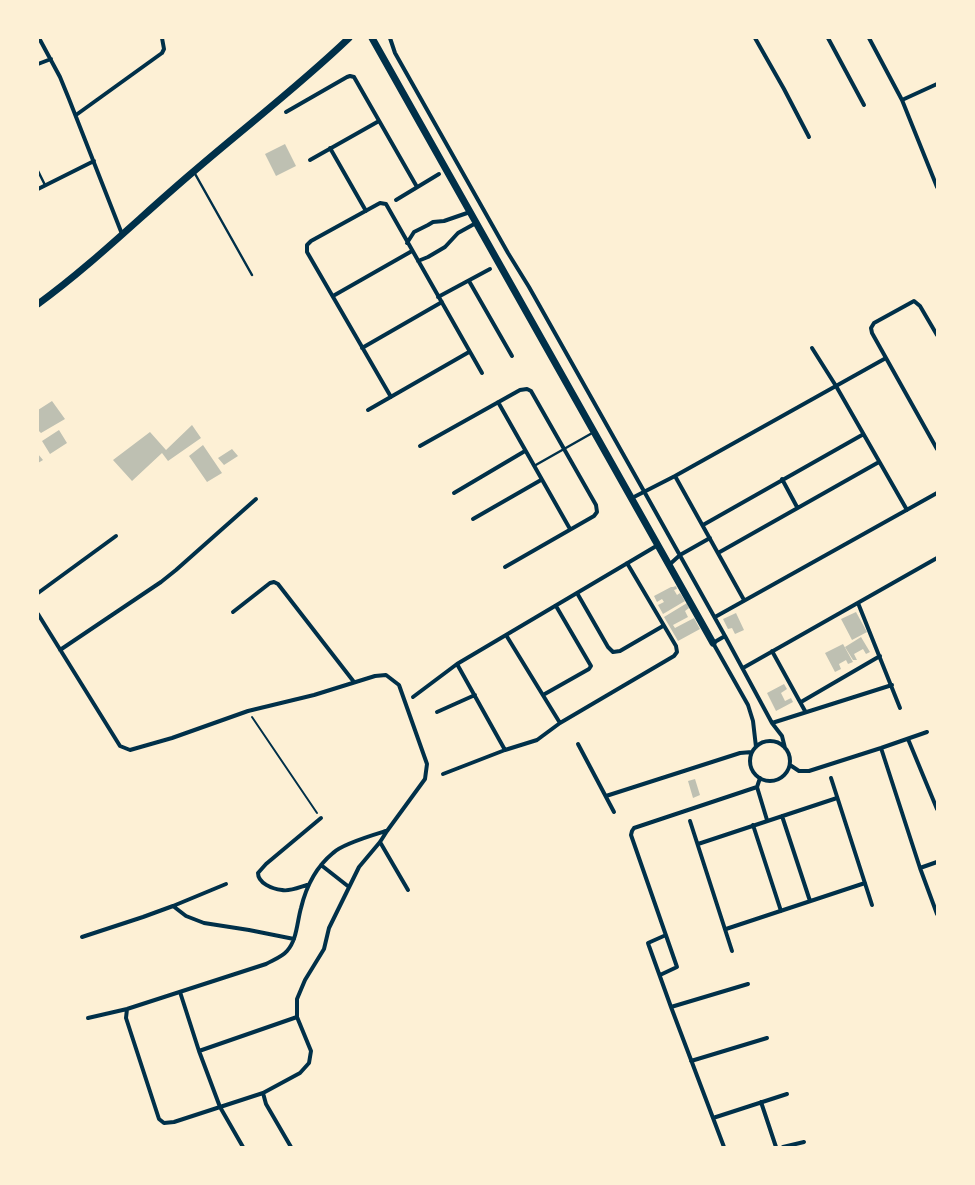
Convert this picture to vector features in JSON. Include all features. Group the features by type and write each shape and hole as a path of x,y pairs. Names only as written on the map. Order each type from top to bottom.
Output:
{"street":[{"path":"39,38 51,59 76,115 122,234"},
{"path":"76,115 162,53 164,49 162,38"},
{"path":"38,304 99,255 194,171 319,68 349,38"},
{"path":"372,38 748,705 753,721 756,747"},
{"path":"390,38 395,53 436,127 645,492 772,723 782,736 788,753 790,765 783,776 772,781 760,778 752,770 750,764 752,752 761,743 767,741 774,742 785,748"},
{"path":"755,38 809,137"},
{"path":"828,38 864,105"},
{"path":"869,38 902,100 937,187"},
{"path":"38,64 51,59"},
{"path":"286,112 320,91 347,77 352,76 417,187"},
{"path":"902,100 937,84"},
{"path":"310,160 378,121"},
{"path":"330,148 366,211"},
{"path":"38,189 94,161"},
{"path":"396,200 439,174"},
{"path":"391,397 307,252 308,245 311,241 380,203 386,204 482,373"},
{"path":"407,243 414,232 428,224 434,222 444,222 470,212"},
{"path":"418,261 445,247 458,233 476,223"},
{"path":"333,296 412,251"},
{"path":"438,297 490,269"},
{"path":"469,281 512,356"},
{"path":"362,348 442,302"},
{"path":"937,335 920,306 916,302 912,302 872,325 872,334 937,449"},
{"path":"812,348 836,386 862,435 907,510"},
{"path":"368,410 469,352"},
{"path":"632,498 676,476 886,358"},
{"path":"420,446 520,390 529,390 564,448 598,510 594,516 505,566"},
{"path":"498,402 570,529"},
{"path":"703,525 862,435"},
{"path":"454,493 525,452"},
{"path":"718,553 878,462"},
{"path":"676,476 744,600"},
{"path":"782,479 797,507"},
{"path":"473,519 541,480"},
{"path":"715,617 937,493"},
{"path":"60,650 161,582 256,499"},
{"path":"38,593 116,536"},
{"path":"669,565 680,555 710,538"},
{"path":"414,697 457,664 658,545"},
{"path":"743,668 937,558"},
{"path":"442,774 505,750 537,740 560,723 674,656 677,652 676,646 663,626 628,563"},
{"path":"233,612 270,583 274,582 278,584 354,682"},
{"path":"577,593 608,646 614,652 620,651 663,626"},
{"path":"858,603 900,708"},
{"path":"543,695 591,666 556,606"},
{"path":"38,614 120,746 125,749 130,750 172,738 248,711 314,695 375,676 386,675 400,685 427,764 424,779 380,842 359,867 329,928 324,949 305,980 297,999 297,1017 312,1051 309,1063 300,1072 263,1094 164,1124 159,1119 126,1018 127,1009"},
{"path":"506,635 560,723"},
{"path":"713,643 725,636"},
{"path":"772,651 806,711"},
{"path":"801,702 880,656"},
{"path":"457,664 505,750"},
{"path":"772,723 892,685"},
{"path":"437,712 474,695"},
{"path":"790,765 799,771 809,771 927,732"},
{"path":"908,739 937,809"},
{"path":"578,744 614,812"},
{"path":"881,748 920,868 937,914"},
{"path":"606,796 740,753 752,752"},
{"path":"760,778 757,787 767,820"},
{"path":"831,778 872,905"},
{"path":"660,976 677,967 631,835 632,831 634,828 757,787"},
{"path":"698,844 837,798"},
{"path":"782,816 810,901"},
{"path":"308,885 283,891 262,883 259,880 258,873 266,864 320,818"},
{"path":"690,821 732,951"},
{"path":"752,825 781,911"},
{"path":"88,1018 127,1009 266,964 287,951 294,939 301,906 308,885 322,865 334,852 360,840 387,831"},
{"path":"380,842 408,890"},
{"path":"920,868 937,862"},
{"path":"322,865 349,887"},
{"path":"726,929 865,883"},
{"path":"82,937 173,906 226,884"},
{"path":"173,906 186,916 204,923 294,939"},
{"path":"666,935 648,943 724,1147"},
{"path":"671,1007 748,984"},
{"path":"180,992 220,1107 243,1147"},
{"path":"200,1051 297,1017"},
{"path":"691,1061 767,1038"},
{"path":"263,1094 266,1104 291,1147"},
{"path":"713,1118 787,1094"},
{"path":"760,1102 776,1147"},
{"path":"784,1147 804,1142"}],"lane":[{"path":"38,171 45,185"},
{"path":"194,171 252,275"},
{"path":"534,466 594,432"}],"path":[{"path":"248,711 320,818"}],"building":[{"path":"285,144 296,166 276,176 265,154"},
{"path":"52,401 65,419 41,433 38,430 38,410"},
{"path":"192,425 201,438 168,461 162,453 132,481 113,460 150,432 166,450"},
{"path":"59,430 67,443 50,454 42,441"},
{"path":"203,445 222,473 207,482 189,456"},
{"path":"232,449 238,456 224,465 218,458"},
{"path":"38,454 43,460 38,463"},
{"path":"676,586 677,589 674,590 677,595 680,593 685,601 663,614 658,605 664,602 662,599 657,602 654,596"},
{"path":"687,603 689,608 685,611 688,617 673,625 675,628 694,618 700,629 678,641 664,617"},
{"path":"856,612 867,632 852,640 841,619"},
{"path":"736,613 744,630 735,634 732,628 728,629 723,619"},
{"path":"861,637 870,652 866,654 863,649 854,654 857,660 853,660 845,647"},
{"path":"843,644 853,662 848,664 846,660 839,664 841,669 835,672 825,653"},
{"path":"784,684 787,689 781,693 785,701 791,698 793,702 776,711 767,693"},
{"path":"695,779 700,795 693,798 688,781"}]}
